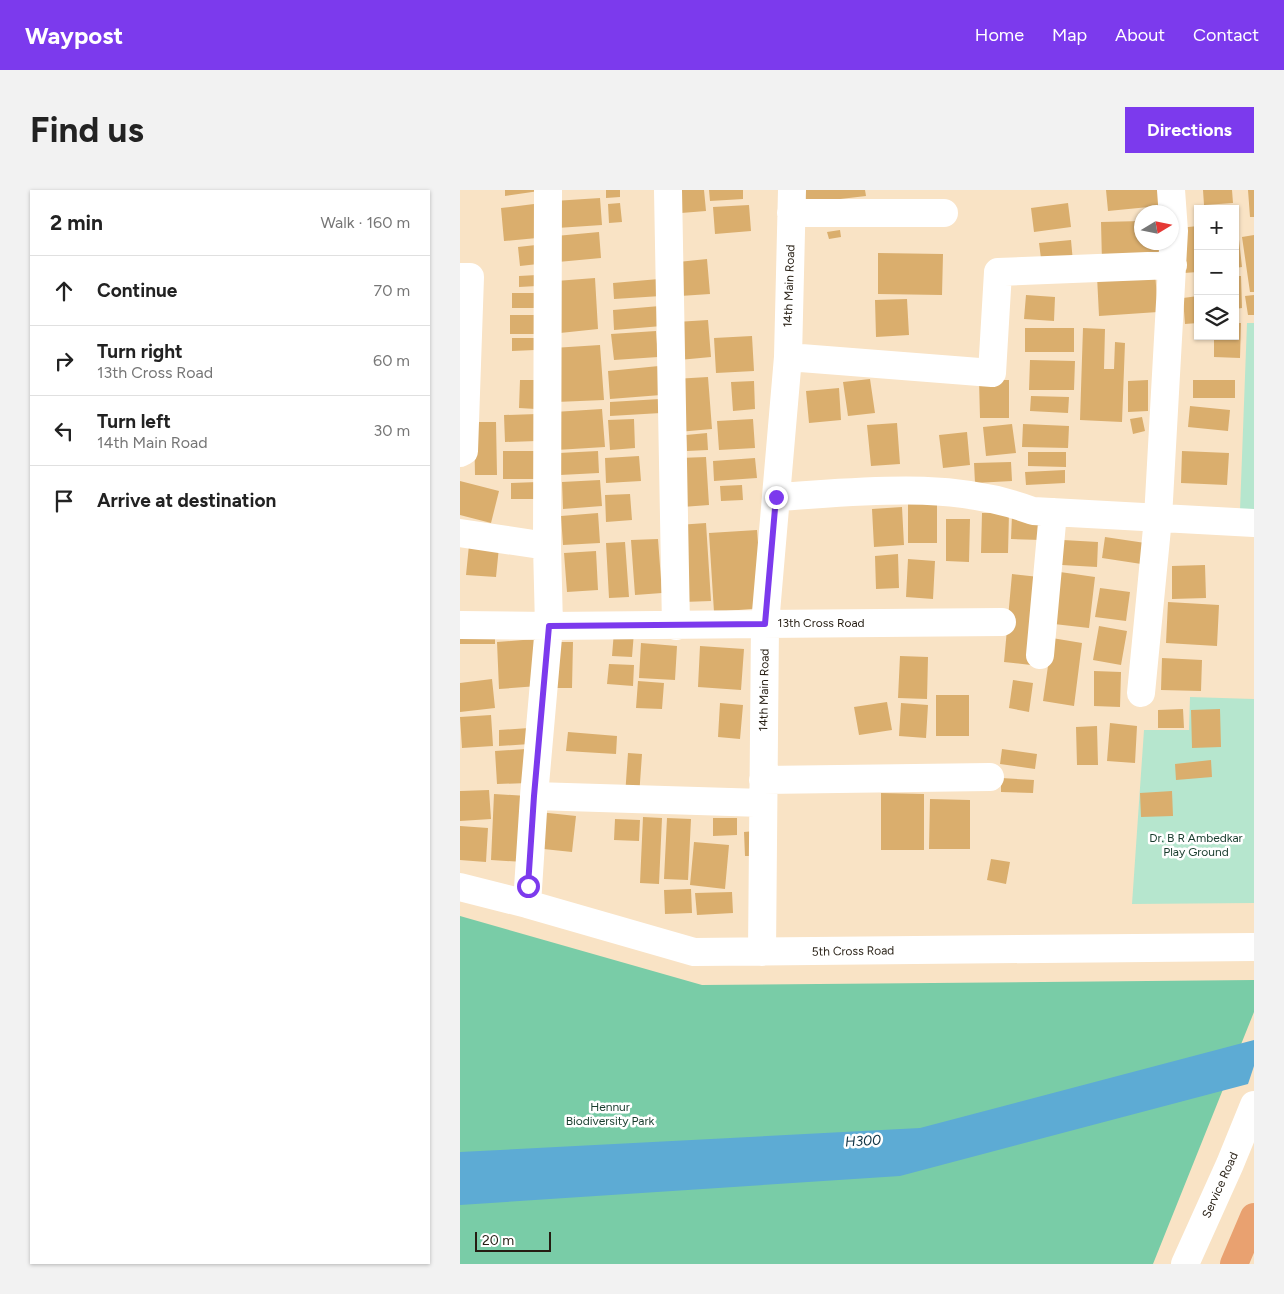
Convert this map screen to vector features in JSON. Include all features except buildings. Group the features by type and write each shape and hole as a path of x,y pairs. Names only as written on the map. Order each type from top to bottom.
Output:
{"highway":[{"path":"1234,1264 1254,1217"}],"street":[{"path":"527,904 534,796 549,626 548,190"},
{"path":"668,190 676,626"},
{"path":"1141,693 1158,518 1173,265 1174,231 1171,190"},
{"path":"792,202 944,214"},
{"name":"14th Main Road","path":"762,952 765,624 788,357 792,202"},
{"path":"788,357 992,373 998,272 1173,265"},
{"path":"460,277 470,277 464,451 460,453"},
{"path":"776,497 883,490 940,491 982,498 1033,511 1254,523"},
{"path":"1040,655 1053,512"},
{"path":"460,533 548,546"},
{"name":"13th Cross Road","path":"460,625 676,626 1002,622"},
{"path":"534,796 763,792 990,777"},
{"name":"5th Cross Road","path":"460,887 527,904 694,952 1254,947"},
{"name":"Service Road","path":"1185,1264 1254,1105"}],"green space":[{"path":"1247,323 1254,323 1254,510 1240,510"},
{"name":"Dr. B R Ambedkar Play Ground","path":"1190,697 1254,699 1254,903 1132,904 1144,730 1189,730"},
{"name":"Hennur Biodiversity Park","path":"460,916 702,985 1254,980 1254,1012 1153,1264 460,1264"}],"water":[{"name":"H300","path":"1254,1040 1254,1066 1248,1084 900,1176 460,1205 460,1152 920,1128"}],"route":[{"path":"528,886 549,626 765,624 776,497"}]}
